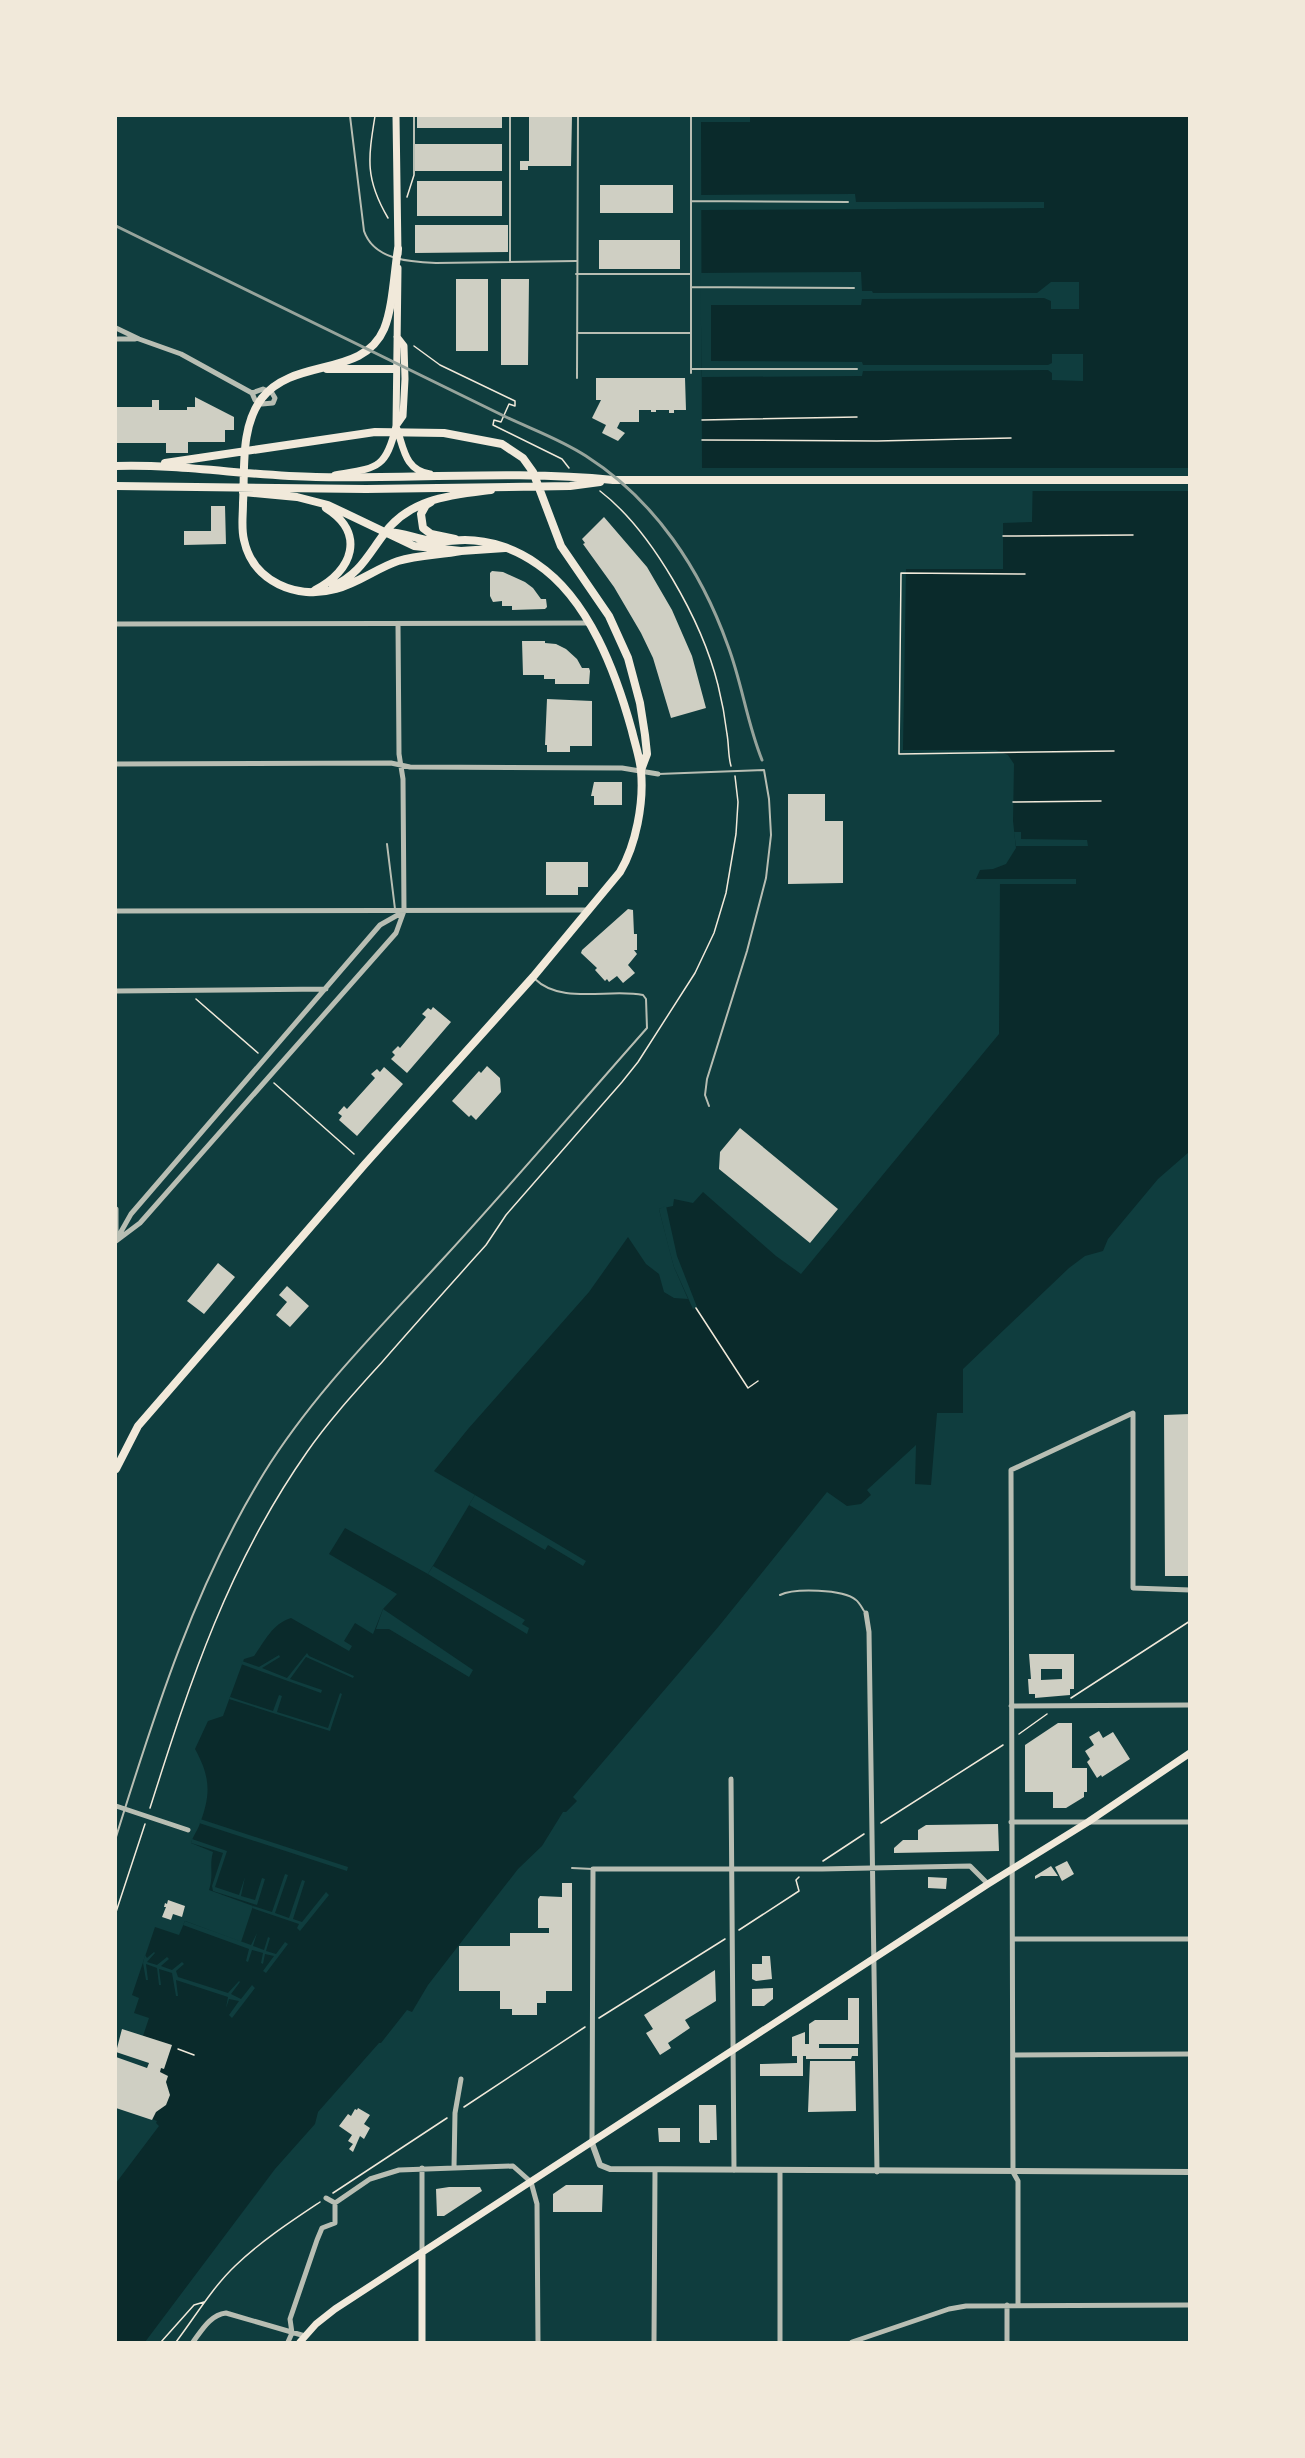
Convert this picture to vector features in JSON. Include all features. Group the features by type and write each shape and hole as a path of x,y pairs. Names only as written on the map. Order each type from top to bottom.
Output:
{"main road":[{"path":"318,477 359,471 377,465 389,452 396,426 398,249 396,116"},
{"path":"398,249 387,320 377,340 353,359 310,369 287,378 262,398 250,420 246,436 242,525 246,548 254,564 268,578 298,591 331,591 402,560 461,551 505,548"},
{"path":"396,426 403,416 405,379 404,346 397,337"},
{"path":"310,369 396,369"},
{"path":"396,426 405,456 411,466 427,474 444,476"},
{"path":"116,1469 138,1426 370,1159 533,977 620,872 632,848 638,820 641,771 647,754 640,703 628,658 609,616 561,546 533,472 523,458 502,444 444,433 375,432 152,465"},
{"path":"116,466 152,465 318,477 570,476 613,480 1190,480"},
{"path":"116,486 476,489 570,486 613,480"},
{"path":"191,486 316,501 351,514 414,546 461,551"},
{"path":"314,591 338,584 354,574 367,560 385,532 412,508 440,497 476,489"},
{"path":"440,497 423,509 421,524 431,534 459,540"},
{"path":"314,591 330,582 342,570 351,547 349,534 337,514 316,501"},
{"path":"385,532 405,533 431,541 482,540 528,558 554,578 588,623 610,665 622,694 641,771"},
{"path":"302,2340 335,2309 988,1884 1088,1822 1190,1753"},
{"path":"422,2253 422,2343"}],"street":[{"path":"116,328 181,354 252,393"},
{"path":"116,339 139,339"},
{"path":"116,624 588,623"},
{"path":"116,1241 140,1223 396,933 404,911 398,624"},
{"path":"116,764 391,763 410,767 622,768 658,774"},
{"path":"116,911 589,910"},
{"path":"116,1241 139,1205 380,925 404,911"},
{"path":"116,991 326,989"},
{"path":"116,1209 116,1241"},
{"path":"1018,2306 1018,2181 1013,2172 1014,1869 1011,1822 1011,1470 1133,1413 1133,1588 1190,1590"},
{"path":"866,1613 869,1632 874,1868 877,2172"},
{"path":"1011,1706 1190,1705"},
{"path":"731,1779 734,2170"},
{"path":"116,1806 188,1830"},
{"path":"1011,1822 1190,1822"},
{"path":"988,1884 970,1866 593,1869 592,2143 600,2165 610,2169 655,2170 1190,2172"},
{"path":"1013,1939 1190,1939"},
{"path":"1013,2055 1190,2054"},
{"path":"454,2167 455,2113 462,2079"},
{"path":"335,2203 369,2179 399,2170 513,2166 531,2182 537,2204 538,2343"},
{"path":"422,2168 422,2253"},
{"path":"654,2343 655,2170"},
{"path":"780,2170 780,2343"},
{"path":"326,2198 335,2203"},
{"path":"288,2343 292,2333 290,2319 316,2240 322,2229 335,2223 335,2203"},
{"path":"852,2343 966,2306 1190,2305"},
{"path":"1007,2306 1007,2343"},
{"path":"193,2343 210,2319 220,2314 230,2314 292,2333 302,2340"}],"lane":[{"path":"350,116 364,231 369,243 377,250 386,255 415,262 576,261"},
{"path":"510,116 510,262"},
{"path":"576,378 578,116"},
{"path":"691,116 691,373"},
{"path":"691,201 848,202"},
{"path":"576,274 691,274"},
{"path":"691,287 854,288"},
{"path":"576,333 691,333"},
{"path":"691,369 857,369"},
{"path":"658,774 764,770 769,799 771,835 766,878 747,951 707,1080 705,1095 709,1106"},
{"path":"387,844 395,911"},
{"path":"116,1837 184,1636 215,1562 264,1473 288,1436 337,1373 487,1210 647,1028 646,999 643,994 576,993 543,987 533,977"},
{"path":"780,1595 785,1592 800,1591 842,1593 855,1599 866,1613"},
{"path":"572,1868 593,1869"}],"path":[{"path":"375,116 370,174 377,199 384,211"},
{"path":"411,187 414,116"},
{"path":"412,345 440,365 517,403 515,406 509,404 501,422 494,420 492,424 562,459 571,473"},
{"path":"702,420 857,417"},
{"path":"702,440 877,441 1011,438"},
{"path":"598,489 634,525 658,557 689,609 709,654 717,681 724,710 730,761"},
{"path":"1003,536 1133,535"},
{"path":"1025,574 901,573 899,754 1114,751"},
{"path":"152,1800 182,1707 218,1612 252,1540 292,1474 332,1419 486,1245 506,1215 622,1082 638,1062 695,973 714,933 726,893 736,834 737,784"},
{"path":"1013,802 1101,801"},
{"path":"196,999 260,1055"},
{"path":"277,1077 273,1082 354,1154"},
{"path":"696,1308 748,1389 758,1381"},
{"path":"1071,1698 1190,1621"},
{"path":"1017,1735 1050,1712"},
{"path":"879,1824 1000,1746"},
{"path":"116,1912 144,1827"},
{"path":"820,1863 866,1833"},
{"path":"748,1924 799,1891 796,1880 805,1873"},
{"path":"460,2109 720,1942"},
{"path":"178,2049 194,2055"},
{"path":"338,2190 435,2126"},
{"path":"176,2343 204,2302 234,2266 279,2229 314,2206"},
{"path":"161,2343 194,2305 204,2302"}],"water":[{"path":"701,116 1189,116 1189,1152 1158,1179 1108,1239 1103,1251 1085,1256 1069,1268 963,1369 963,1413 937,1413 931,1485 915,1484 916,1445 867,1490 871,1495 861,1504 847,1506 827,1492 719,1626 573,1797 577,1801 566,1812 563,1812 542,1846 518,1869 428,1985 412,2012 407,2010 381,2043 318,2112 315,2124 275,2169 145,2342 116,2342 116,2183 159,2126 157,2121 152,2119 147,2068 156,2040 143,2036 149,2018 134,2013 139,1998 132,1995 155,1927 179,1935 185,1921 241,1942 253,1906 209,1890 213,1852 191,1843 203,1815 207,1796 204,1769 195,1749 208,1721 223,1716 244,1659 254,1656 274,1629 291,1618 349,1651 352,1646 344,1641 355,1623 373,1634 383,1609 397,1594 329,1554 345,1528 428,1574 475,1495 434,1471 589,1292 628,1237 646,1264 659,1274 664,1292 674,1298 688,1299 674,1267 659,1209 673,1206 674,1199 693,1203 703,1192 776,1256 801,1274 999,1034 1000,880 976,879 980,870 993,869 1006,864 1016,848 1013,821 1014,764 1008,755 996,750 903,750 906,569 1003,569 1003,523 1032,522 1033,468 702,468"}],"pier":[{"path":"701,116 1003,116 750,117 750,122 701,122"},
{"path":"855,194 856,202 1044,202 1044,208 700,210 700,195"},
{"path":"861,272 862,291 873,293 1037,293 1051,282 1079,282 1079,309 1051,309 1051,301 1044,298 862,299 861,305 711,305 711,361 862,362 863,365 1048,365 1052,363 1052,354 1083,354 1083,381 1052,380 1052,373 1048,370 863,371 862,376 702,377 700,273"},
{"path":"699,468 1189,468 1189,491 1030,491 1030,471 702,471"},
{"path":"1014,832 1021,832 1021,839 1087,840 1088,846 1016,846"},
{"path":"973,879 1076,879 1076,884 997,884 997,882 976,882"},
{"path":"666,1206 677,1256 697,1307 693,1309 674,1267 669,1249 659,1209"},
{"path":"475,1495 586,1561 583,1566 548,1545 545,1550 469,1505"},
{"path":"433,1566 525,1620 522,1624 529,1628 527,1634 428,1574"},
{"path":"383,1609 473,1670 469,1677 389,1629 376,1629"},
{"path":"307,1653 309,1656 354,1676 353,1678 306,1657 290,1679 322,1690 321,1693 241,1664 242,1661 259,1667 279,1655 280,1657 262,1668 287,1678"},
{"path":"340,1693 342,1694 330,1731 229,1699 230,1697 273,1711 279,1695 282,1696 277,1712 328,1728"},
{"path":"200,1819 348,1867 347,1871 199,1823"},
{"path":"192,1839 227,1851 215,1887 239,1895 245,1877 241,1896 255,1900 262,1878 265,1879 257,1905 213,1891 212,1886 223,1853 191,1843"},
{"path":"285,1874 288,1875 275,1913 289,1918 302,1880 305,1881 293,1919 302,1922 326,1892 329,1895 300,1931 297,1928 299,1924 252,1908 253,1906 272,1912"},
{"path":"185,1921 251,1945 257,1933 253,1946 264,1950 268,1937 270,1938 266,1951 276,1954 285,1942 288,1944 266,1973 263,1971 274,1956 265,1954 263,1964 261,1963 263,1953 252,1950 248,1962 246,1961 249,1949 183,1925"},
{"path":"154,1952 147,1962 157,1965 167,1957 169,1959 161,1966 172,1970 182,1962 184,1964 176,1971 178,1977 228,1993 239,1981 231,1994 241,1999 252,1985 255,1988 232,2018 229,2015 239,2001 229,1999 226,2008 228,1997 176,1980 178,1996 176,1996 172,1973 159,1969 161,1985 159,1985 157,1968 146,1964 148,1980 146,1980 143,1963 145,1955 147,1958"}],"building":[{"path":"417,116 502,116 502,128 417,128"},
{"path":"529,116 572,116 571,166 528,166 528,170 520,170 520,161 529,161"},
{"path":"415,144 502,144 502,171 415,171"},
{"path":"417,181 502,181 502,216 417,216"},
{"path":"600,185 673,185 673,213 600,213"},
{"path":"415,225 508,225 508,252 415,253"},
{"path":"599,240 680,240 680,269 599,269"},
{"path":"456,279 488,279 488,351 456,351"},
{"path":"501,279 529,279 528,365 501,365"},
{"path":"596,378 685,378 686,410 674,410 674,413 669,413 669,410 651,412 651,410 639,410 639,422 620,422 617,428 625,433 618,441 602,433 606,425 592,418 601,400 596,400"},
{"path":"195,397 234,417 234,430 225,430 225,442 188,442 188,453 166,453 166,443 116,443 116,407 152,407 152,400 159,400 159,410 187,410 187,407 195,407"},
{"path":"211,506 225,506 226,544 184,545 184,531 211,531"},
{"path":"604,517 647,567 672,610 692,656 706,708 671,718 653,658 641,633 614,587 583,544 585,543 582,539"},
{"path":"492,571 503,572 525,582 541,599 546,599 547,607 545,609 512,610 512,606 502,606 502,601 493,602 490,596 490,573"},
{"path":"522,641 545,641 545,643 556,644 566,649 577,659 582,668 589,668 589,684 555,684 555,679 544,679 544,675 523,675"},
{"path":"547,699 592,701 592,746 570,746 570,752 547,752 547,745 545,745"},
{"path":"594,782 622,782 622,805 594,805 594,796 591,796"},
{"path":"788,794 825,794 825,821 843,821 843,883 788,884"},
{"path":"546,862 588,862 588,887 578,887 578,895 546,895"},
{"path":"628,909 633,910 634,934 637,934 637,950 634,950 637,954 628,965 635,973 623,983 617,976 609,982 607,979 605,981 595,970 597,968 581,953"},
{"path":"433,1007 451,1022 407,1073 391,1059 395,1055 392,1052 398,1046 400,1048 426,1017 422,1014 428,1008 431,1010"},
{"path":"487,1066 500,1078 501,1092 476,1120 471,1115 469,1117 452,1101 479,1071 481,1073"},
{"path":"384,1067 403,1084 357,1136 339,1120 342,1116 338,1113 344,1106 347,1109 375,1078 371,1074 377,1069 380,1072"},
{"path":"740,1128 838,1209 810,1243 719,1169 720,1152"},
{"path":"218,1263 235,1277 204,1314 187,1301"},
{"path":"287,1286 309,1306 290,1327 276,1315 287,1302 279,1295"},
{"path":"1190,1414 1190,1576 1165,1576 1164,1415"},
{"path":"1029,1654 1074,1654 1074,1689 1070,1689 1070,1695 1035,1698 1035,1694 1029,1694 1028,1679 1031,1679","holes":["1041,1669 1062,1669 1062,1679 1041,1680"]},
{"path":"1058,1723 1072,1723 1072,1768 1087,1768 1087,1792 1084,1792 1084,1797 1066,1808 1053,1808 1053,1792 1025,1792 1025,1745"},
{"path":"1099,1731 1103,1738 1113,1732 1130,1759 1097,1778 1087,1762 1090,1759 1085,1751 1094,1745 1089,1737"},
{"path":"998,1824 999,1851 894,1853 894,1848 903,1840 918,1840 918,1830 926,1825"},
{"path":"1067,1861 1074,1874 1062,1881 1055,1867"},
{"path":"1051,1866 1058,1876 1041,1876 1035,1879 1035,1876"},
{"path":"928,1877 947,1878 946,1889 928,1888"},
{"path":"562,1883 572,1883 572,1991 546,1991 546,2003 537,2003 537,2015 512,2015 512,2009 500,2009 500,1991 459,1991 459,1946 510,1946 510,1933 549,1933 549,1928 538,1928 538,1899 540,1896 562,1897"},
{"path":"168,1900 185,1906 182,1917 173,1914 171,1920 162,1917 166,1907 164,1907 165,1903 167,1904"},
{"path":"762,1956 770,1956 772,1979 756,1981 752,1979 752,1964 762,1964"},
{"path":"715,1970 716,2001 685,2020 690,2028 668,2043 671,2048 660,2055 646,2033 653,2029 644,2015"},
{"path":"773,1988 773,1999 764,2006 752,2006 752,1989"},
{"path":"848,1998 859,1998 859,2044 819,2044 819,2048 858,2048 858,2056 852,2056 851,2059 806,2059 806,2056 803,2056 803,2076 760,2076 760,2064 797,2063 797,2056 792,2056 792,2037 805,2032 805,2044 809,2044 809,2024 815,2020 848,2020"},
{"path":"122,2029 172,2045 164,2069 161,2068 160,2072 168,2076 166,2082 170,2095 166,2105 156,2112 152,2120 116,2108 116,2057 147,2068 149,2063 116,2052"},
{"path":"810,2061 855,2061 856,2111 808,2112"},
{"path":"699,2105 716,2105 717,2140 710,2140 710,2143 699,2141"},
{"path":"358,2108 370,2115 364,2124 370,2128 364,2139 360,2136 353,2152 349,2149 353,2144 348,2141 352,2135 339,2126 348,2114 351,2116"},
{"path":"658,2128 680,2128 680,2142 659,2142"},
{"path":"566,2185 603,2185 602,2212 553,2212 553,2194"},
{"path":"480,2187 482,2191 444,2216 437,2216 436,2189"}],"railway":[{"path":"116,226 504,416 566,444 611,474 654,515 673,539 704,590 733,660 752,732 762,760"}]}
